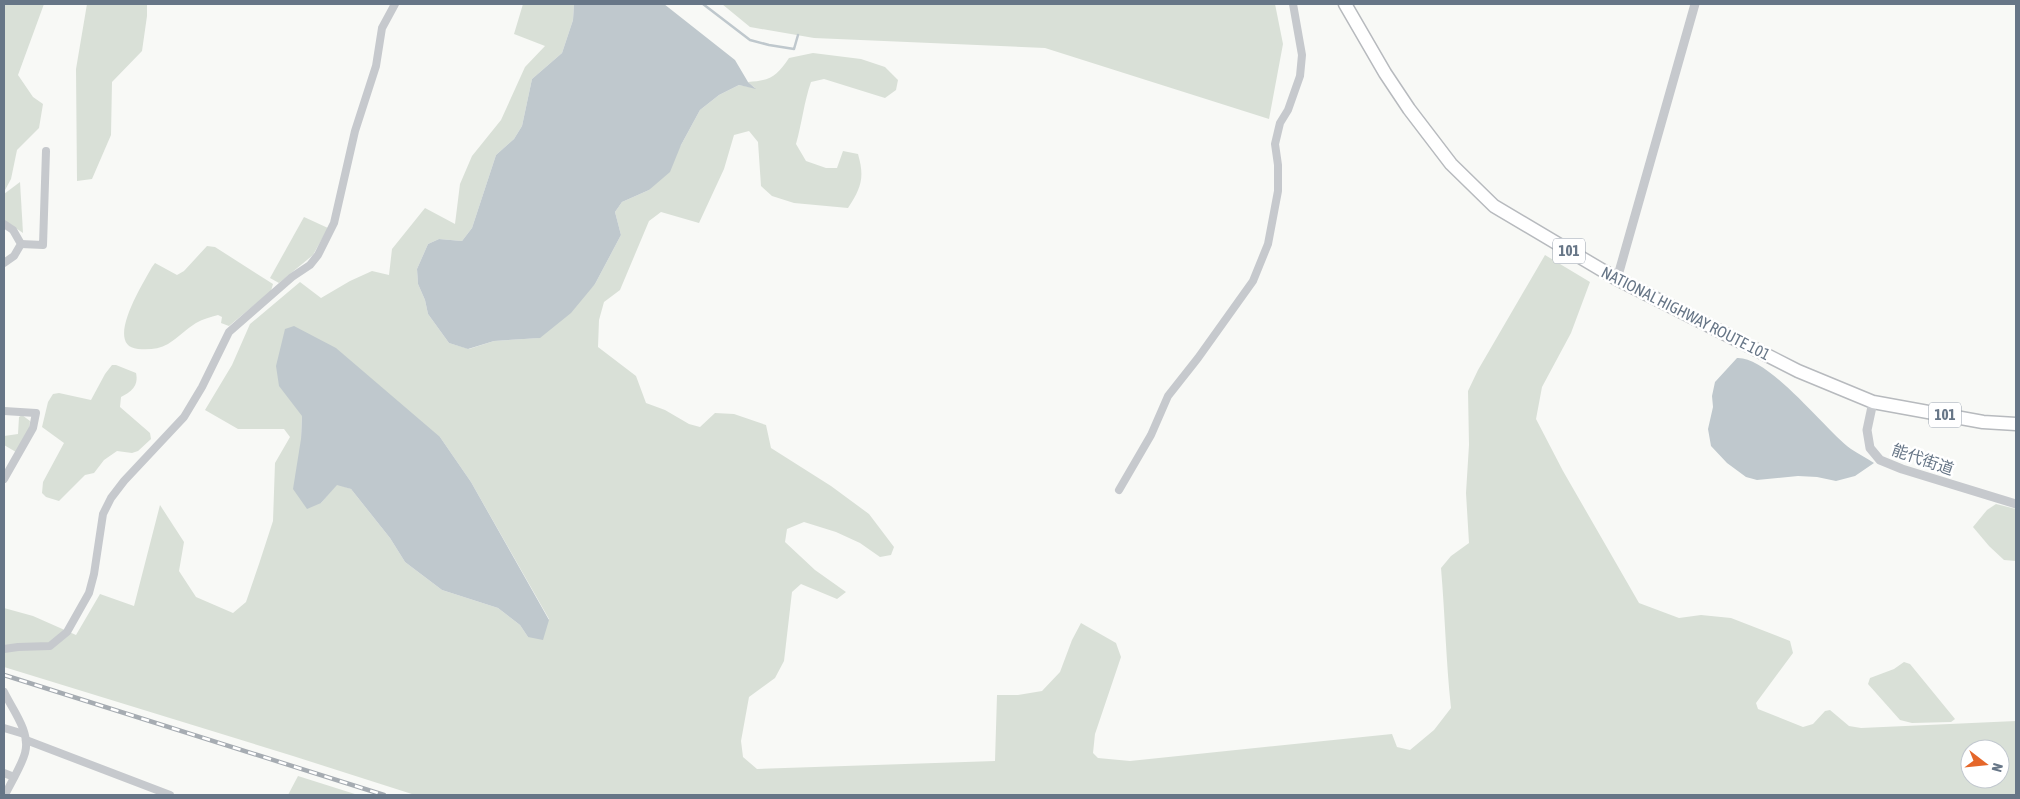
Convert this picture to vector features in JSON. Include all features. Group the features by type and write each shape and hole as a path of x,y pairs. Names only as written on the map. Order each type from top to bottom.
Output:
{"highway":[{"name":"NATIONAL HIGHWAY ROUTE 101","path":"1345,4 1385,73 1409,109 1457,171 1494,206 1617,279 1798,371 1874,402 1983,422 2016,424"}],"street":[{"path":"4,649 50,646 67,632 89,594 103,514 111,498 124,481 184,417 202,387 229,332 292,277 310,265 318,255 334,223 355,131 376,66 382,28 395,4"},
{"path":"1118,490 1151,436 1168,396 1198,358 1253,281 1268,244 1278,191 1278,166 1275,144 1280,123 1288,110 1300,76 1302,55 1293,4"},
{"path":"1617,279 1695,4"},
{"path":"21,244 43,245 46,151"},
{"path":"4,224 13,230 21,244"},
{"path":"4,263 14,256 21,244"},
{"name":"能代街道","path":"1874,402 1868,430 1870,448 1880,460 1902,469 2016,504"},
{"path":"4,411 36,413 33,428 4,480"},
{"path":"4,692 25,737 25,753 5,795"},
{"path":"4,728 170,795"},
{"path":"4,774 14,777"}],"shaded area":[{"path":"4,4 44,4 18,75 33,97 43,104 39,128 17,150 11,179 4,192"},
{"path":"87,4 147,4 147,16 142,51 112,82 111,135 92,179 77,181 76,69"},
{"path":"523,4 574,4 573,20 562,53 532,79 522,126 514,139 496,155 472,228 462,241 439,239 428,244 417,269 418,284 425,300 428,314 449,343 469,349 494,341 539,338 595,284 621,235 615,212 622,202 649,190 681,145 700,110 719,95 739,85 755,88 748,82 767,79 777,73 789,58 813,53 861,59 885,67 898,80 896,90 885,98 824,79 811,82 796,144 806,161 826,168 837,168 843,151 858,154 861,170 860,183 856,195 848,208 794,203 772,196 761,186 758,142 749,131 734,135 724,169 699,223 661,212 649,221 620,290 604,302 599,320 598,347 636,376 646,403 665,410 689,424 700,427 715,413 734,414 766,425 771,448 831,486 869,514 894,547 891,555 880,557 860,543 836,532 804,522 787,529 785,542 815,570 846,592 837,599 801,584 792,592 784,661 775,678 749,697 741,741 743,757 757,769 995,761 997,695 1018,695 1042,691 1060,672 1072,640 1081,623 1116,643 1121,657 1095,734 1093,753 1098,758 1130,761 1392,734 1397,747 1410,750 1434,730 1451,708 1441,568 1451,556 1469,543 1466,493 1469,445 1468,391 1478,370 1545,255 1590,282 1571,333 1542,387 1536,419 1563,471 1639,603 1679,618 1701,615 1731,618 1790,641 1793,653 1756,703 1758,709 1803,727 1813,724 1825,711 1830,710 1849,726 1861,728 2016,721 2016,795 415,795 4,667 4,608 33,616 76,635 100,594 134,606 160,505 184,542 179,571 196,597 233,613 246,602 273,521 275,463 290,437 284,429 238,429 205,410 232,365 250,324 300,282 321,298 372,271 389,275 392,249 425,208 455,224 460,184 472,156 501,120 525,67 545,46 514,34","holes":["302,416 440,437 471,482 549,619 528,637 520,625 498,608 442,590 405,562 390,538 351,489 337,484 321,503 301,439"]},
{"path":"574,4 664,4 735,60 748,82 756,89 739,85 719,95 700,110 681,145 670,172 649,190 622,202 615,212 621,235 595,284 571,313 540,338 494,341 468,349 449,343 428,314 425,300 418,284 417,269 428,244 439,239 462,241 472,228 496,155 514,139 522,126 532,79 562,53 573,20"},
{"path":"722,4 1275,4 1283,44 1269,119 1045,48 814,38 750,27"},
{"path":"20,182 23,233 4,220 4,194"},
{"path":"304,217 328,228 313,255 279,283 270,278"},
{"path":"207,246 215,247 273,284 271,291 229,326 221,323 222,317 218,315 196,323 172,342 161,347 138,349 128,345 124,337 129,312 155,263 177,275 184,271"},
{"path":"294,326 336,348 440,437 471,482 549,620 543,640 528,637 520,625 498,608 442,590 405,562 390,538 351,489 337,485 321,503 307,509 293,489 301,439 302,416 279,386 276,366 285,329"},
{"path":"1737,358 1750,361 1765,369 1796,396 1840,440 1874,463 1855,476 1836,481 1798,476 1757,480 1746,477 1727,463 1711,446 1708,429 1713,407 1712,396 1715,382"},
{"path":"112,365 136,373 135,385 131,391 121,397 120,407 150,433 151,439 138,451 132,453 117,451 104,460 94,473 85,475 59,501 46,497 42,493 43,482 64,443 42,427 48,402 53,394 59,393 91,400"},
{"path":"22,415 30,421 29,430 16,452 4,445 4,436 18,434 19,417"},
{"path":"1996,504 2016,509 2016,561 2004,560 1973,527 1987,510"},
{"path":"1904,662 1910,664 1955,719 1951,722 1912,723 1900,720 1868,684 1870,678 1894,669"},
{"path":"298,776 358,795 288,795"}],"waterway":[{"path":"703,4 750,40 794,49 798,35"}],"railway":[{"path":"4,675 384,795"}]}
